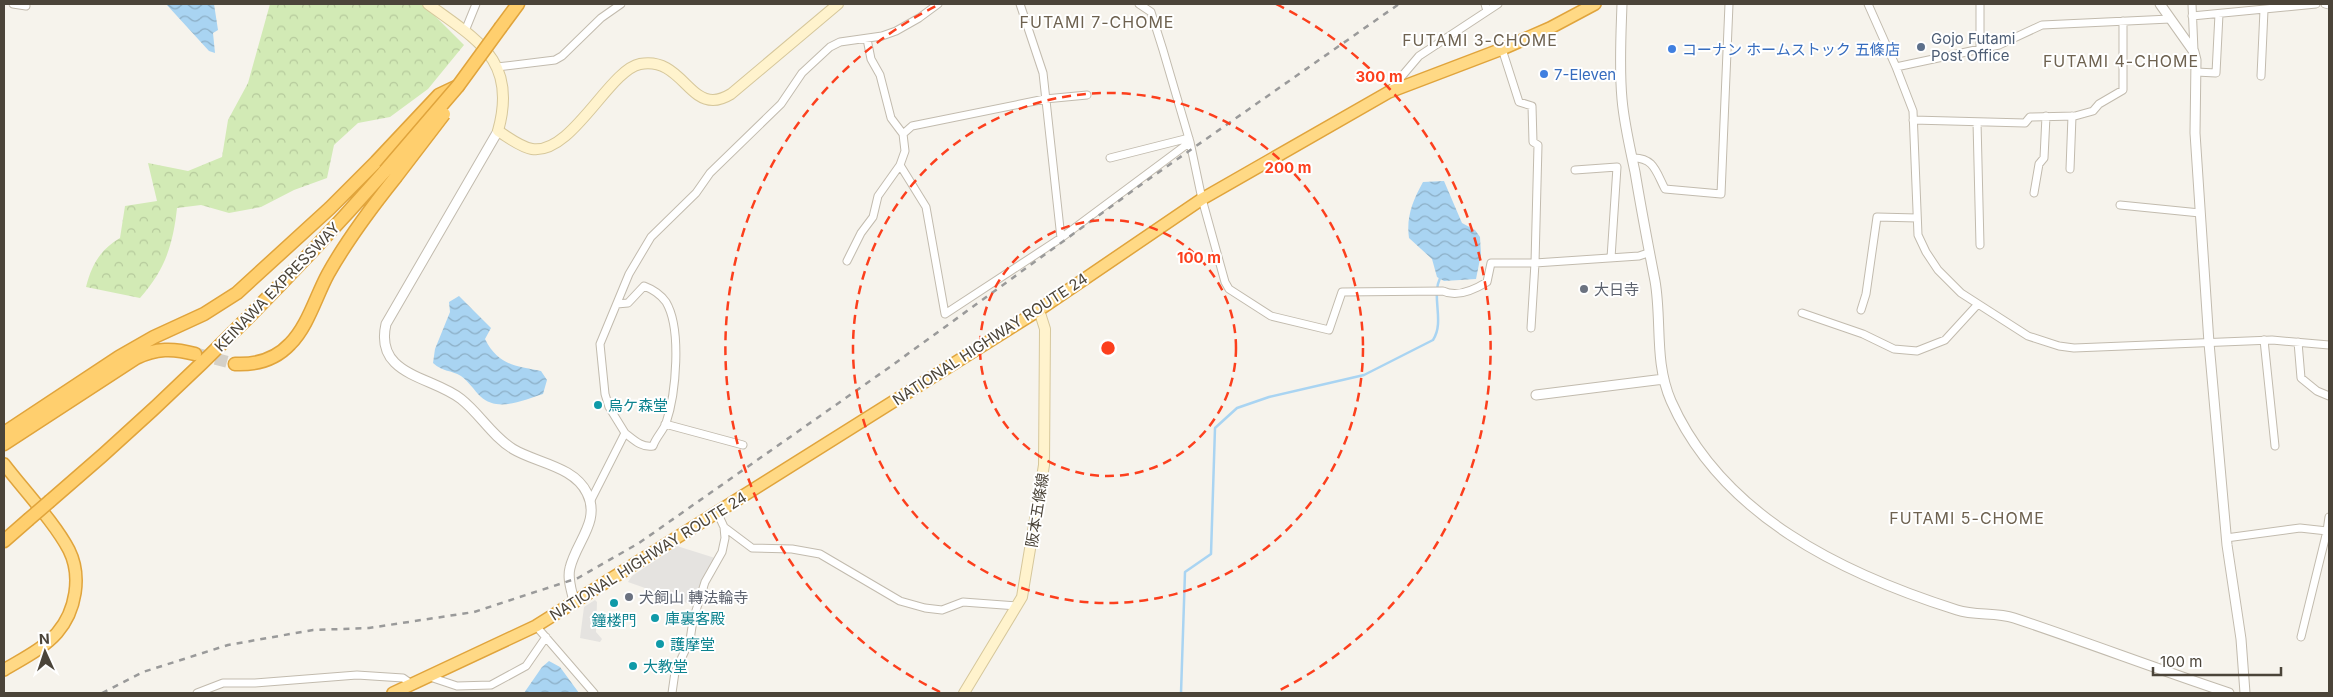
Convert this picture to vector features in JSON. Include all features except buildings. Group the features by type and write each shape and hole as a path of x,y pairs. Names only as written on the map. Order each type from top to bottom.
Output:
{"highway":[{"name":"KEINAWA EXPRESSWAY","path":"4,541 223,344 317,246 386,170 458,86 518,4"},
{"name":"NATIONAL HIGHWAY ROUTE 24","path":"400,692 536,626 1039,310 1202,199 1389,92 1502,49 1550,28 1595,4"},
{"path":"4,433 119,357 154,337 204,314 237,293 386,170 482,62 492,39"},
{"path":"235,364 265,360 275,356 291,344 386,170"},
{"path":"4,444 136,358 158,350 180,350 195,354"},
{"path":"4,464 69,550 76,577 72,606 66,620 57,633 45,644 4,670"}],"main road":[{"path":"428,4 482,45 497,67 504,99 498,131 530,148 538,149 553,144 586,116 623,73 640,64 650,63 669,68 697,94 712,100 731,94 838,4"},
{"name":"阪本五條線","path":"964,693 1022,597 1044,465 1045,329 1039,310"}],"street":[{"path":"14,4 26,6"},
{"path":"465,31 473,7 476,4"},
{"path":"497,67 555,60 562,56 601,18 621,4"},
{"path":"617,304 628,303 644,286 665,300 669,309 675,344 674,381 666,424 653,446 648,447 638,443 625,433 608,404 600,359 600,344 629,274 651,236 696,193 710,174 781,104 802,73 830,47 840,42 868,39 896,31 920,18 938,4"},
{"path":"1020,4 1043,73 1061,238"},
{"path":"1139,4 1150,12 1190,140 1202,199 1220,266 1229,289 1256,308 1282,320 1329,330 1342,292 1443,291 1451,295 1476,288 1487,282 1491,263 1535,263 1638,256 1648,253"},
{"path":"1389,92 1419,56 1486,7 1498,4"},
{"path":"1622,4 1620,51 1622,101 1655,284 1658,347 1664,379 1671,400 1697,447 1726,482 1754,509 1798,541 1831,561 1880,584 1960,612 2011,617 2229,693"},
{"path":"1632,158 1643,158 1650,161 1666,189 1721,194 1729,4"},
{"path":"1868,4 1909,97 1913,120 1918,235 1938,270 1961,293 2028,336 2059,346 2074,348 2264,340 2329,345"},
{"path":"1980,4 1980,50"},
{"path":"2160,4 2194,52"},
{"path":"2192,4 2196,72 2195,133 2209,343 2226,538 2240,639 2245,693"},
{"path":"2192,16 2316,4"},
{"path":"2325,4 2329,5"},
{"path":"2261,76 2264,10"},
{"path":"2196,72 2216,73 2219,14"},
{"path":"1896,67 1980,50 2012,40 2042,25 2170,19"},
{"path":"1913,120 2025,123 2030,117 2072,116 2093,111 2099,104 2123,90 2123,21"},
{"path":"847,261 861,233 873,217 878,196 900,165 905,151 903,134 892,118 880,75 872,59 868,39"},
{"path":"1502,49 1519,102 1532,106 1532,142 1538,145 1535,263 1531,328"},
{"path":"903,134 912,126 1045,99 1087,96"},
{"path":"2034,192 2039,164 2044,158 2046,116"},
{"path":"2070,169 2072,116"},
{"path":"1977,122 1980,245"},
{"path":"498,131 386,324 385,340 390,356 397,366 407,373 450,391 462,399 500,439 512,448 572,477 583,486 590,502 591,514 587,530 569,570 574,602"},
{"path":"1110,158 1190,140"},
{"path":"900,165 926,207 944,314 1061,238 1190,140"},
{"path":"1575,170 1617,167 1611,258"},
{"path":"2120,206 2200,213"},
{"path":"1861,310 1867,286 1877,217 1917,218"},
{"path":"1802,313 1863,334 1894,349 1917,351 1945,340 1978,304"},
{"path":"2264,340 2275,446"},
{"path":"2298,342 2301,378 2317,391 2329,396"},
{"path":"1536,395 1664,379"},
{"path":"666,424 743,445"},
{"path":"590,502 625,433"},
{"path":"672,693 675,672 690,640 693,620 705,582 722,552 725,538 724,527 718,512"},
{"path":"2301,637 2329,517"},
{"path":"724,527 752,548 792,549 820,554 900,601 925,608 942,610 963,602 1016,606"},
{"path":"2226,538 2300,528 2327,532"},
{"path":"536,626 594,693"},
{"path":"430,677 457,686 491,685 526,666 546,637"},
{"path":"197,693 223,683 255,683 358,675 403,678 414,685"}],"green space":[{"path":"270,4 423,4 464,45 428,89 390,117 358,123 334,145 327,178 294,190 261,207 229,213 201,205 177,208 173,234 162,267 149,288 140,298 86,287 98,258 107,247 120,238 125,206 157,201 148,163 188,171 222,157 228,120 248,83"}],"shaded area":[{"path":"677,546 715,558 703,580 693,605 628,582 632,576"},
{"path":"595,600 597,602 596,632 602,639 600,642 580,638 584,607"}],"water":[{"path":"166,4 214,4 218,30 213,33 215,53 209,51"},
{"path":"1444,181 1462,223 1475,230 1480,237 1481,254 1476,279 1444,281 1437,277 1432,259 1409,238 1408,230 1411,209 1423,182"},
{"path":"459,296 491,328 485,339 496,354 515,366 541,371 547,380 543,394 511,404 495,404 480,396 461,376 440,368 433,363 435,349 450,312 449,302"},
{"path":"549,661 560,667 579,693 524,693 542,667"}],"waterway":[{"path":"1181,693 1185,572 1211,554 1215,428 1237,408 1269,397 1364,375 1433,340 1438,325 1437,293 1440,278"}],"tunnel":[{"path":"198,354 235,364"}],"railway":[{"path":"102,693 143,672 228,645 313,630 369,628 474,612 578,578 639,543 887,369 1149,179 1399,4"}],"place":[{"name":"Gojo Futami Post Office","path":"1921,47"},
{"name":"コーナン ホームストック 五條店","path":"1672,49"},
{"name":"7-Eleven","path":"1544,74"},
{"name":"大日寺","path":"1584,289"},
{"name":"烏ケ森堂","path":"598,405"},
{"name":"犬飼山 轉法輪寺","path":"629,597"},
{"name":"鐘楼門","path":"614,603"},
{"name":"庫裏客殿","path":"655,618"},
{"name":"護摩堂","path":"660,644"},
{"name":"大教堂","path":"633,666"}],"district":[{"name":"FUTAMI 7-CHOME","path":"1097,22"},
{"name":"FUTAMI 3-CHOME","path":"1480,40"},
{"name":"FUTAMI 4-CHOME","path":"2121,61"},
{"name":"FUTAMI 5-CHOME","path":"1967,518"}]}
